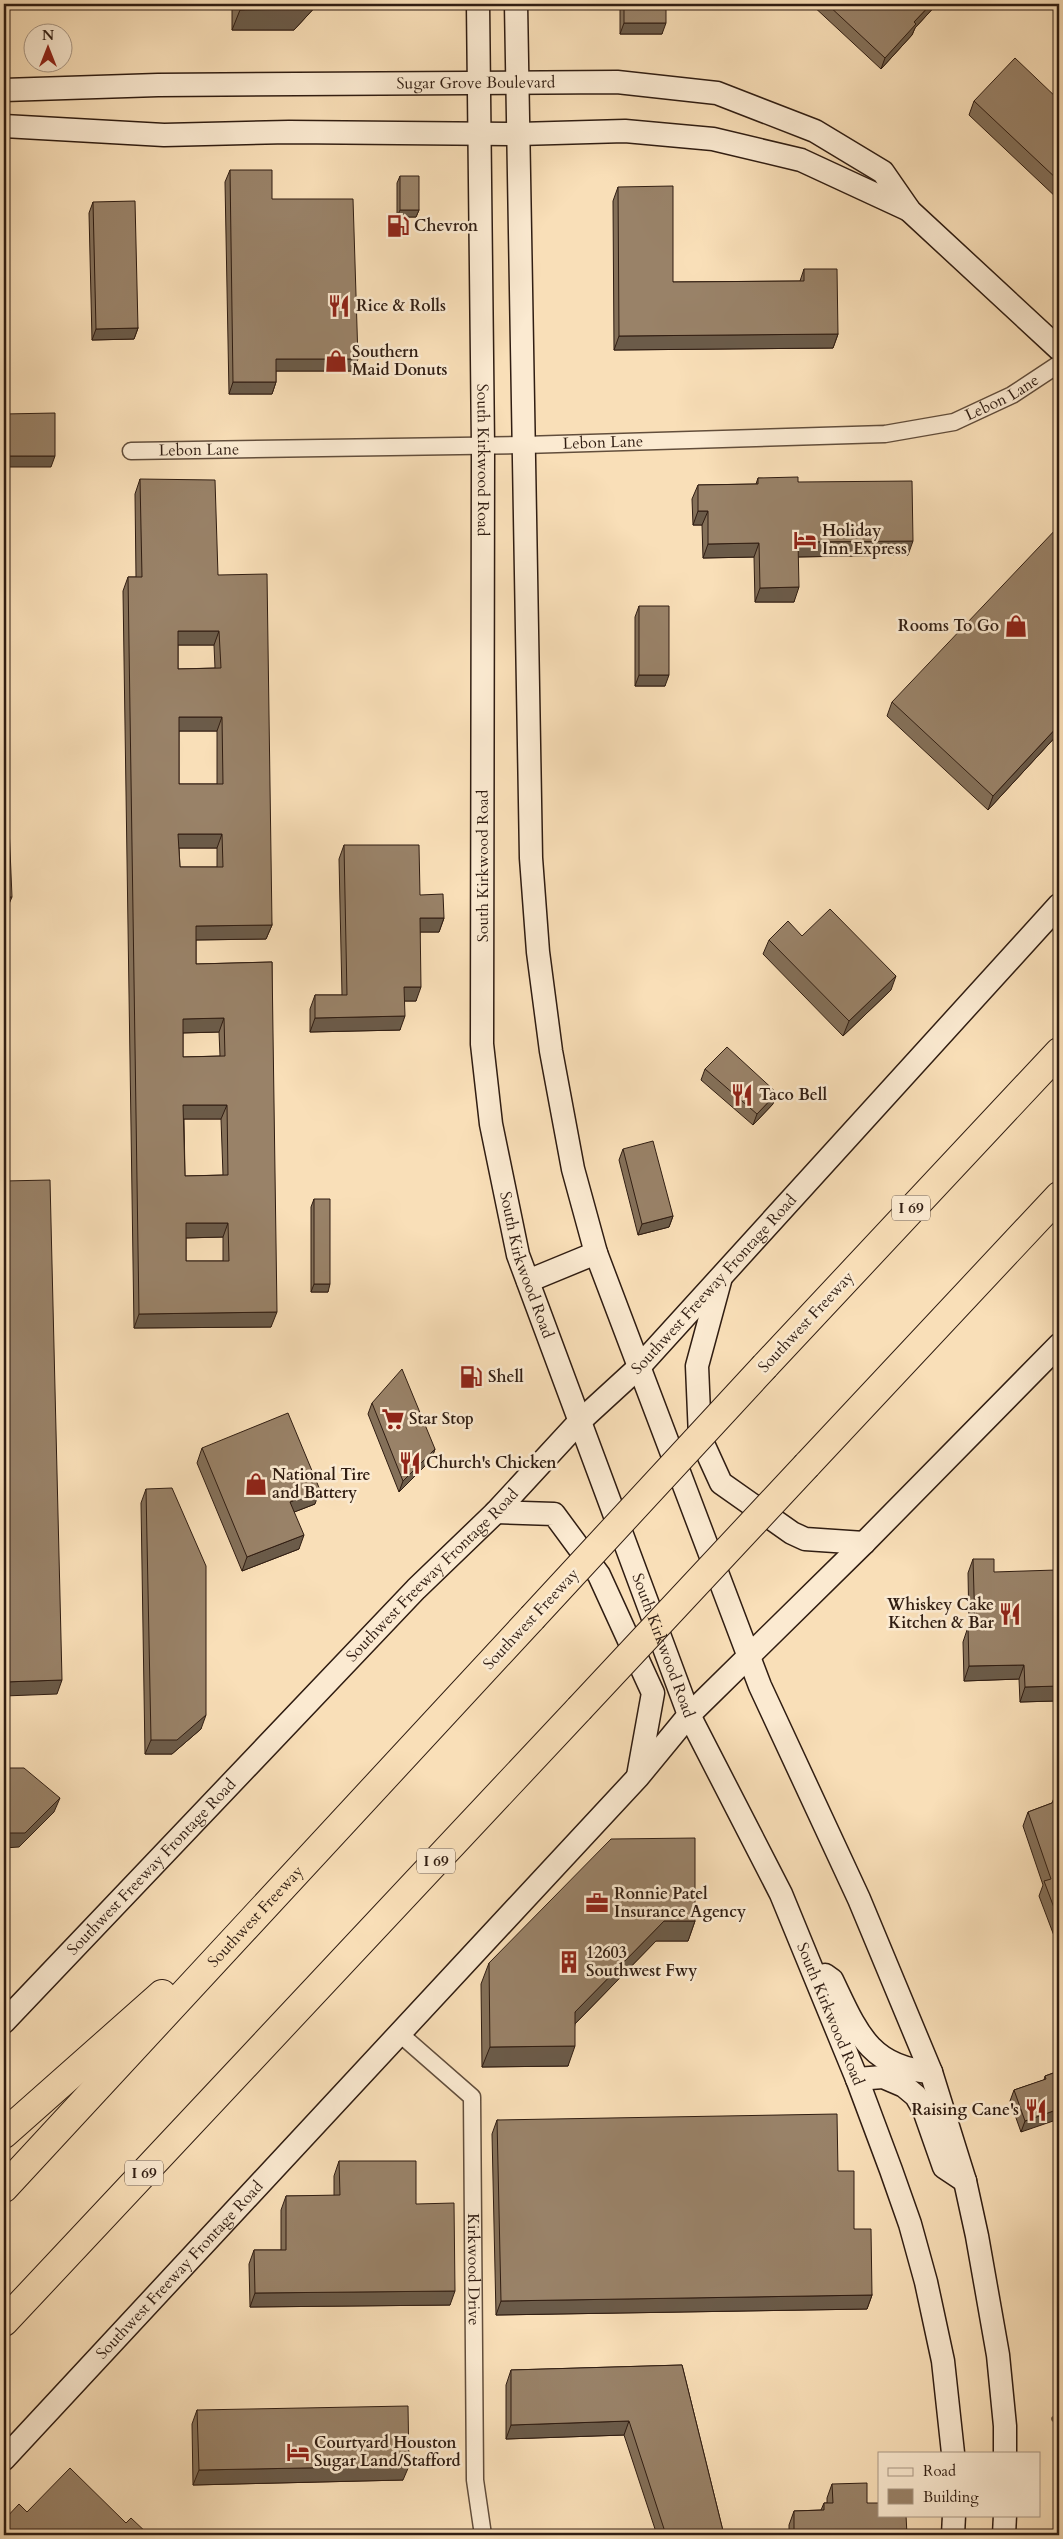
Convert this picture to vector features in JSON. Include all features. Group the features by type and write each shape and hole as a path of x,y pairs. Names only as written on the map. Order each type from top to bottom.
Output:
{"highway":[{"name":"Southwest Freeway","path":"4,2188 765,1366 1059,1052"},
{"name":"I 69","path":"4,2322 1059,1196"},
{"path":"4,2134 274,1896"}],"main road":[{"name":"South Kirkwood Road","path":"478,4 483,446 482,1044 491,1124 512,1230 528,1280 689,1715 780,1894 856,2079 910,2224 926,2282 943,2361 953,2452"},
{"path":"516,4 531,858 538,952 550,1051 573,1169 596,1253 764,1697 859,1899 931,2072 964,2181 998,2355 1005,2426 1005,2452"},
{"name":"Sugar Grove Boulevard","path":"4,90 158,85 617,82 717,93 815,130 883,172 910,211 1059,349"},
{"name":"Sugar Grove Boulevard","path":"4,126 164,135 289,132 519,134 625,131 713,139 802,160 910,211"},
{"name":"Southwest Freeway Frontage Road","path":"4,2022 345,1662 416,1589 496,1512 579,1422 639,1367 1059,905"},
{"path":"528,1280 596,1253"},
{"path":"721,1278 698,1366 700,1436 722,1483 792,1533 805,1538 864,1543"},
{"name":"Southwest Freeway Frontage Road","path":"4,2460 638,1777 689,1715 864,1543 1059,1345"},
{"path":"496,1512 554,1514 599,1575 653,1694 638,1777"},
{"path":"811,1966 832,1980 856,2031 877,2053 892,2064 910,2071 931,2072"},
{"path":"856,2079 883,2077 904,2086 916,2096 924,2110 944,2167 964,2181"},
{"path":"953,2535 954,2516"},
{"path":"1004,2535 1005,2516"}],"street":[{"name":"Lebon Lane","path":"130,451 483,446 886,434 954,422 1012,395 1059,364"},
{"name":"Kirkwood Drive","path":"400,2034 472,2097 474,2480 483,2535"}],"building":[{"path":"239,4 306,4 301,9 240,10"},
{"path":"624,4 666,4 666,23 624,23"},
{"path":"827,4 931,4 914,22 916,24 885,58"},
{"path":"1015,58 1059,100 1059,181 974,101"},
{"path":"230,170 272,170 272,199 353,199 358,359 276,359 276,382 233,382"},
{"path":"400,176 419,176 419,210 400,210"},
{"path":"673,186 673,282 804,281 804,269 837,269 838,334 619,336 618,187"},
{"path":"135,201 138,328 96,329 93,202"},
{"path":"55,413 55,456 4,456 4,414"},
{"name":"Holiday Inn Express","path":"798,477 798,482 912,481 913,541 798,542 799,587 760,588 759,543 708,544 708,511 698,511 698,485 758,484 758,478"},
{"path":"140,479 215,480 218,575 267,574 272,925 196,926 196,964 272,962 277,1312 139,1314 128,577 142,577","holes":["178,631 219,631 221,668 178,669","179,717 222,717 223,784 179,784","178,834 222,834 223,867 180,867","224,1018 225,1056 183,1057 183,1019","183,1105 227,1105 228,1175 185,1176","186,1223 228,1223 229,1261 186,1261"]},
{"name":"Rooms To Go","path":"1059,526 1059,725 993,796 892,702"},
{"path":"639,606 669,606 669,675 639,675"},
{"path":"4,708 12,897 4,897"},
{"path":"344,845 419,845 420,895 443,894 444,918 420,918 421,987 404,987 405,1016 315,1018 315,995 347,995"},
{"path":"830,909 896,976 849,1021 769,940 788,921 802,936"},
{"path":"727,1047 777,1093 757,1114 705,1069"},
{"path":"653,1141 673,1216 642,1224 623,1149"},
{"path":"50,1180 62,1680 4,1682 4,1181"},
{"path":"314,1199 330,1199 330,1284 314,1284"},
{"path":"402,1369 435,1449 403,1481 372,1403"},
{"name":"National Tire and Battery","path":"288,1413 320,1490 290,1502 304,1535 247,1557 202,1448"},
{"path":"172,1488 206,1566 206,1715 177,1740 151,1740 146,1489"},
{"name":"Whiskey Cake Kitchen & Bar","path":"973,1559 994,1559 994,1572 1056,1570 1059,1686 1025,1687 1024,1665 969,1666 968,1627 975,1627"},
{"path":"4,1768 24,1768 60,1798 25,1833 4,1833"},
{"path":"1059,1796 1059,1921 1044,1881 1051,1879 1028,1812 1052,1803 1054,1798"},
{"name":"12603 Southwest Fwy","path":"695,1838 695,1921 664,1921 575,2012 575,2046 490,2047 489,1963 611,1839"},
{"name":"Raising Cane's","path":"1059,2071 1059,2109 1025,2121 1014,2090 1046,2079 1045,2076"},
{"path":"837,2114 838,2171 854,2171 854,2229 871,2229 872,2295 501,2301 497,2120"},
{"path":"339,2161 416,2161 416,2204 454,2203 455,2291 255,2293 254,2250 286,2250 286,2196 340,2195"},
{"path":"682,2365 724,2535 666,2535 629,2421 511,2425 511,2370"},
{"name":"Courtyard Houston Sugar Land/Stafford","path":"408,2406 409,2466 199,2470 197,2410"},
{"path":"70,2468 126,2523 131,2518 149,2535 4,2535 4,2520 19,2504 27,2512"},
{"path":"867,2483 867,2503 878,2503 878,2516 906,2516 907,2535 794,2535 794,2511 824,2510 824,2503 833,2503 832,2484"}],"waterway":[{"path":"1054,2419 1059,2418"}],"place":[{"name":"Chevron","path":"398,226"},
{"name":"Rice & Rolls","path":"339,306"},
{"name":"Southern Maid Donuts","path":"336,361"},
{"name":"Holiday Inn Express","path":"805,540"},
{"name":"Rooms To Go","path":"1016,626"},
{"name":"Taco Bell","path":"742,1095"},
{"name":"Shell","path":"471,1377"},
{"name":"Star Stop","path":"393,1419"},
{"name":"Church's Chicken","path":"410,1463"},
{"name":"National Tire and Battery","path":"256,1484"},
{"name":"Whiskey Cake Kitchen & Bar","path":"1010,1614"},
{"name":"Ronnie Patel Insurance Agency","path":"597,1903"},
{"name":"12603 Southwest Fwy","path":"569,1962"},
{"name":"Raising Cane's","path":"1036,2110"},
{"name":"Courtyard Houston Sugar Land/Stafford","path":"298,2452"}]}
